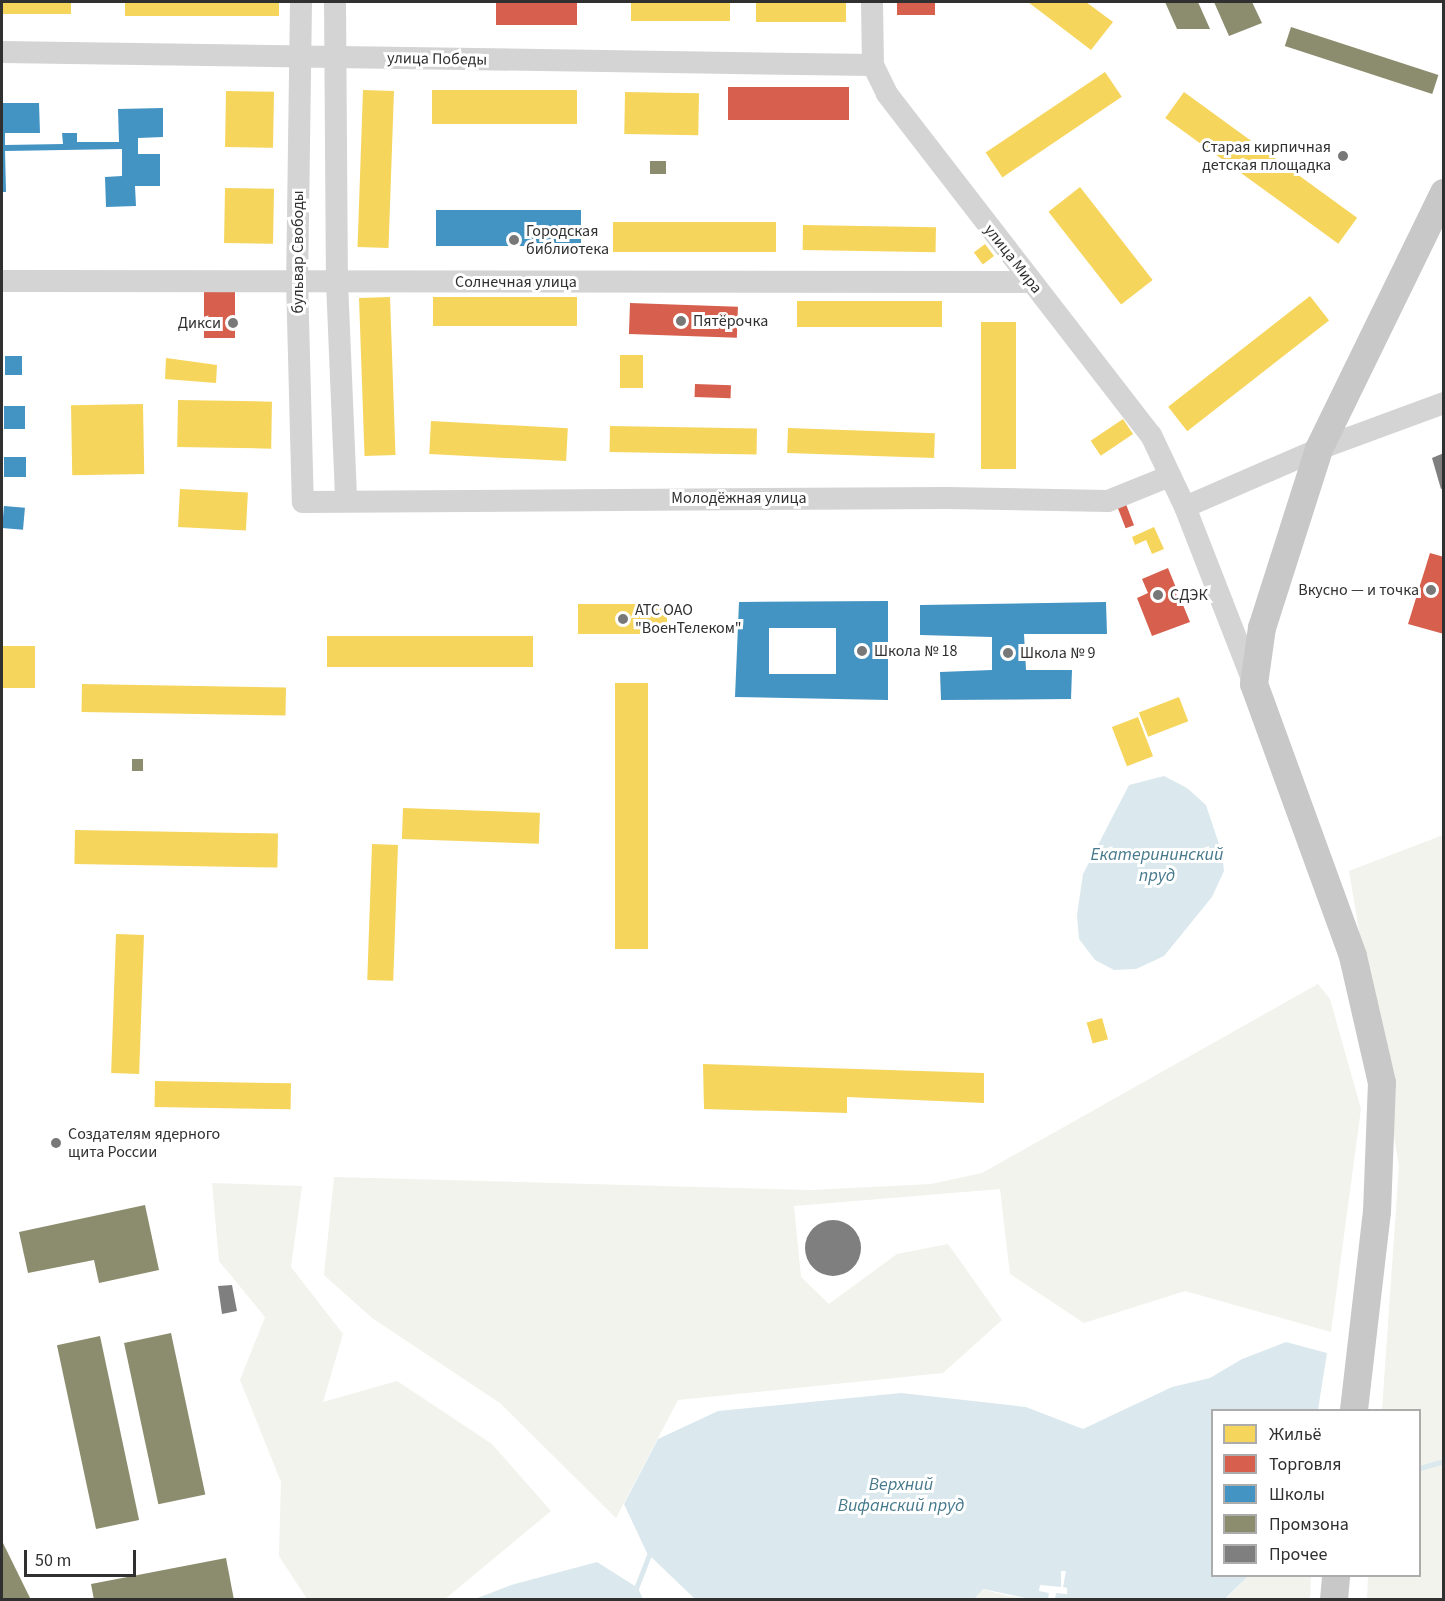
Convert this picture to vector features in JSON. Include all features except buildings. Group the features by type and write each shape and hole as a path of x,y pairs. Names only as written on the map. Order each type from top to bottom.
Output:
{"main road":[{"path":"1354,1409 1377,1212 1382,1083 1353,956 1254,684 1262,628 1319,449 1443,193"},
{"path":"1334,1599 1336,1577"}],"street":[{"name":"бульвар Свободы","path":"301,2 297,280 303,502"},
{"path":"335,2 337,282 346,501"},
{"name":"улица Мира","path":"872,2 873,65 887,94 1030,282 1151,435 1185,507 1254,684"},
{"name":"улица Победы","path":"2,52 873,65"},
{"name":"Солнечная улица","path":"2,280 1030,282"},
{"path":"1185,507 1319,449 1443,403"},
{"name":"Молодёжная улица","path":"303,502 958,498 1108,501 1170,476"}],"shaded area":[{"path":"1443,835 1443,1599 1367,1599 1368,1577 1421,1577 1421,1409 1382,1409 1399,1166 1349,871"},
{"path":"1318,984 1330,999 1361,1109 1331,1332 1185,1291 1084,1323 1010,1274 1000,1189 794,1206 801,1277 829,1304 897,1254 948,1244 1002,1320 943,1373 678,1400 616,1518 500,1403 372,1318 324,1275 334,1177 812,1190 931,1184 982,1173"},
{"path":"212,1183 302,1186 291,1267 343,1334 323,1402 397,1381 492,1444 551,1511 445,1599 307,1599 279,1556 281,1482 240,1380 265,1317 219,1261"},
{"path":"1247,1577 1311,1577 1310,1599 1225,1600"},
{"path":"982,1589 1008,1596 1035,1599 973,1600"}],"water":[{"name":"Екатерининский пруд","path":"1164,776 1187,788 1206,805 1222,853 1224,871 1212,897 1164,956 1136,969 1114,970 1095,960 1079,939 1077,915 1083,874 1129,785"},
{"name":"Верхний Вифанский пруд","path":"1286,1342 1327,1353 1318,1409 1211,1409 1211,1577 1247,1577 1225,1599 1035,1600 983,1589 973,1600 695,1599 647,1553 624,1504 658,1439 718,1411 901,1393 1026,1407 1083,1429 1172,1387 1210,1378 1242,1359"},
{"path":"597,1562 638,1588 643,1599 475,1599 511,1585"}],"pier":[{"path":"1061,1571 1066,1571 1063,1587 1067,1588 1067,1594 1056,1593 1055,1599 1048,1599 1049,1593 1039,1591 1040,1585 1061,1587"}],"waterway":[{"path":"1421,1468 1444,1461"},
{"path":"635,1591 651,1550"}],"place":[{"name":"Старая кирпичная детская площадка","path":"1343,156"},
{"name":"Городская библиотека","path":"514,240"},
{"name":"Пятёрочка","path":"681,321"},
{"name":"Дикси","path":"233,323"},
{"name":"Вкусно — и точка","path":"1431,590"},
{"name":"СДЭК","path":"1158,595"},
{"name":"АТС ОАО \"ВоенТелеком\"","path":"623,619"},
{"name":"Школа № 18","path":"862,651"},
{"name":"Школа № 9","path":"1008,653"},
{"name":"Создателям ядерного щита России","path":"56,1143"}]}
